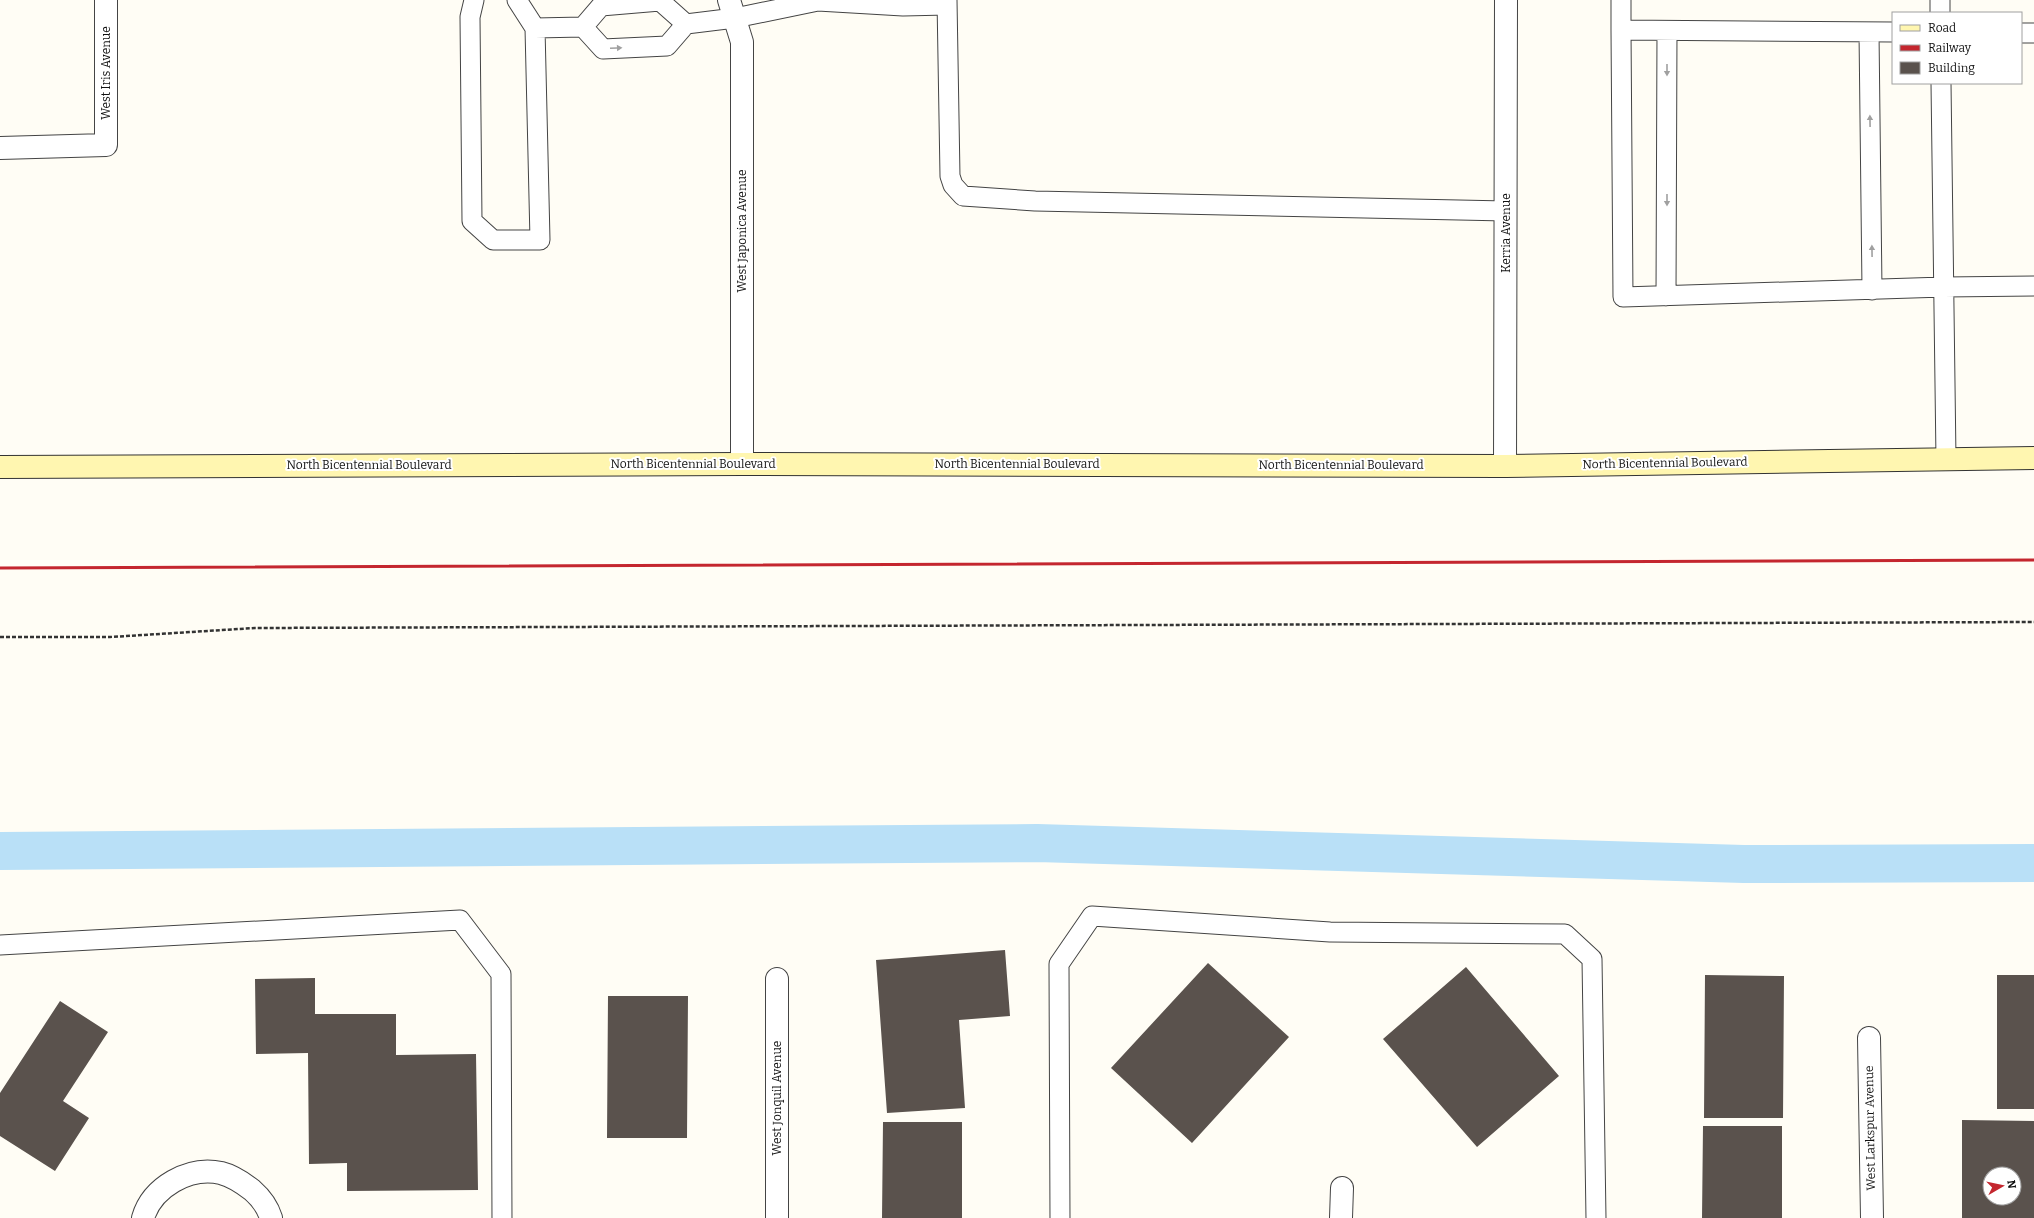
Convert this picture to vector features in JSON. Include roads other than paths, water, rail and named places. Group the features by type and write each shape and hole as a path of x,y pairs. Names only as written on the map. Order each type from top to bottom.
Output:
{"main road":[{"name":"North Bicentennial Boulevard","path":"0,467 742,464 1505,466 2034,458"}],"street":[{"name":"West Iris Avenue","path":"0,148 106,145 106,0"},
{"name":"Kerria Avenue","path":"1505,466 1506,0"},
{"name":"West Japonica Avenue","path":"732,9 742,42 742,464"},
{"name":"West Jonquil Avenue","path":"777,979 777,1218"},
{"name":"West Larkspur Avenue","path":"1869,1038 1872,1218"},
{"path":"143,1218 146,1210 159,1192 177,1179 198,1172 220,1173 241,1181 258,1196 271,1218"},
{"path":"1341,1218 1342,1188"}],"lane":[{"path":"474,0 470,17 472,221 494,240 540,240 535,28 517,0"},
{"path":"1621,0 1623,297 1944,287 2034,286"},
{"path":"1940,0 1940,12"},
{"path":"535,28 583,27 601,6 660,1 686,24"},
{"path":"583,27 603,49 667,46 686,24 732,9 818,1 903,6 947,3 950,176 953,185 964,196 1035,201 1506,211"},
{"path":"1621,30 1892,32"},
{"path":"1666,296 1668,31"},
{"path":"1869,32 1872,290"},
{"path":"2022,32 2034,32"},
{"path":"1941,84 1946,459"},
{"path":"1060,1218 1059,964 1092,916 1330,932 1565,934 1592,959 1596,1218"},
{"path":"0,945 460,920 502,974 502,1218"}],"waterway":[{"path":"0,851 1037,843 1744,864 2034,863"}],"railway":[{"path":"0,568 2034,560"}]}
